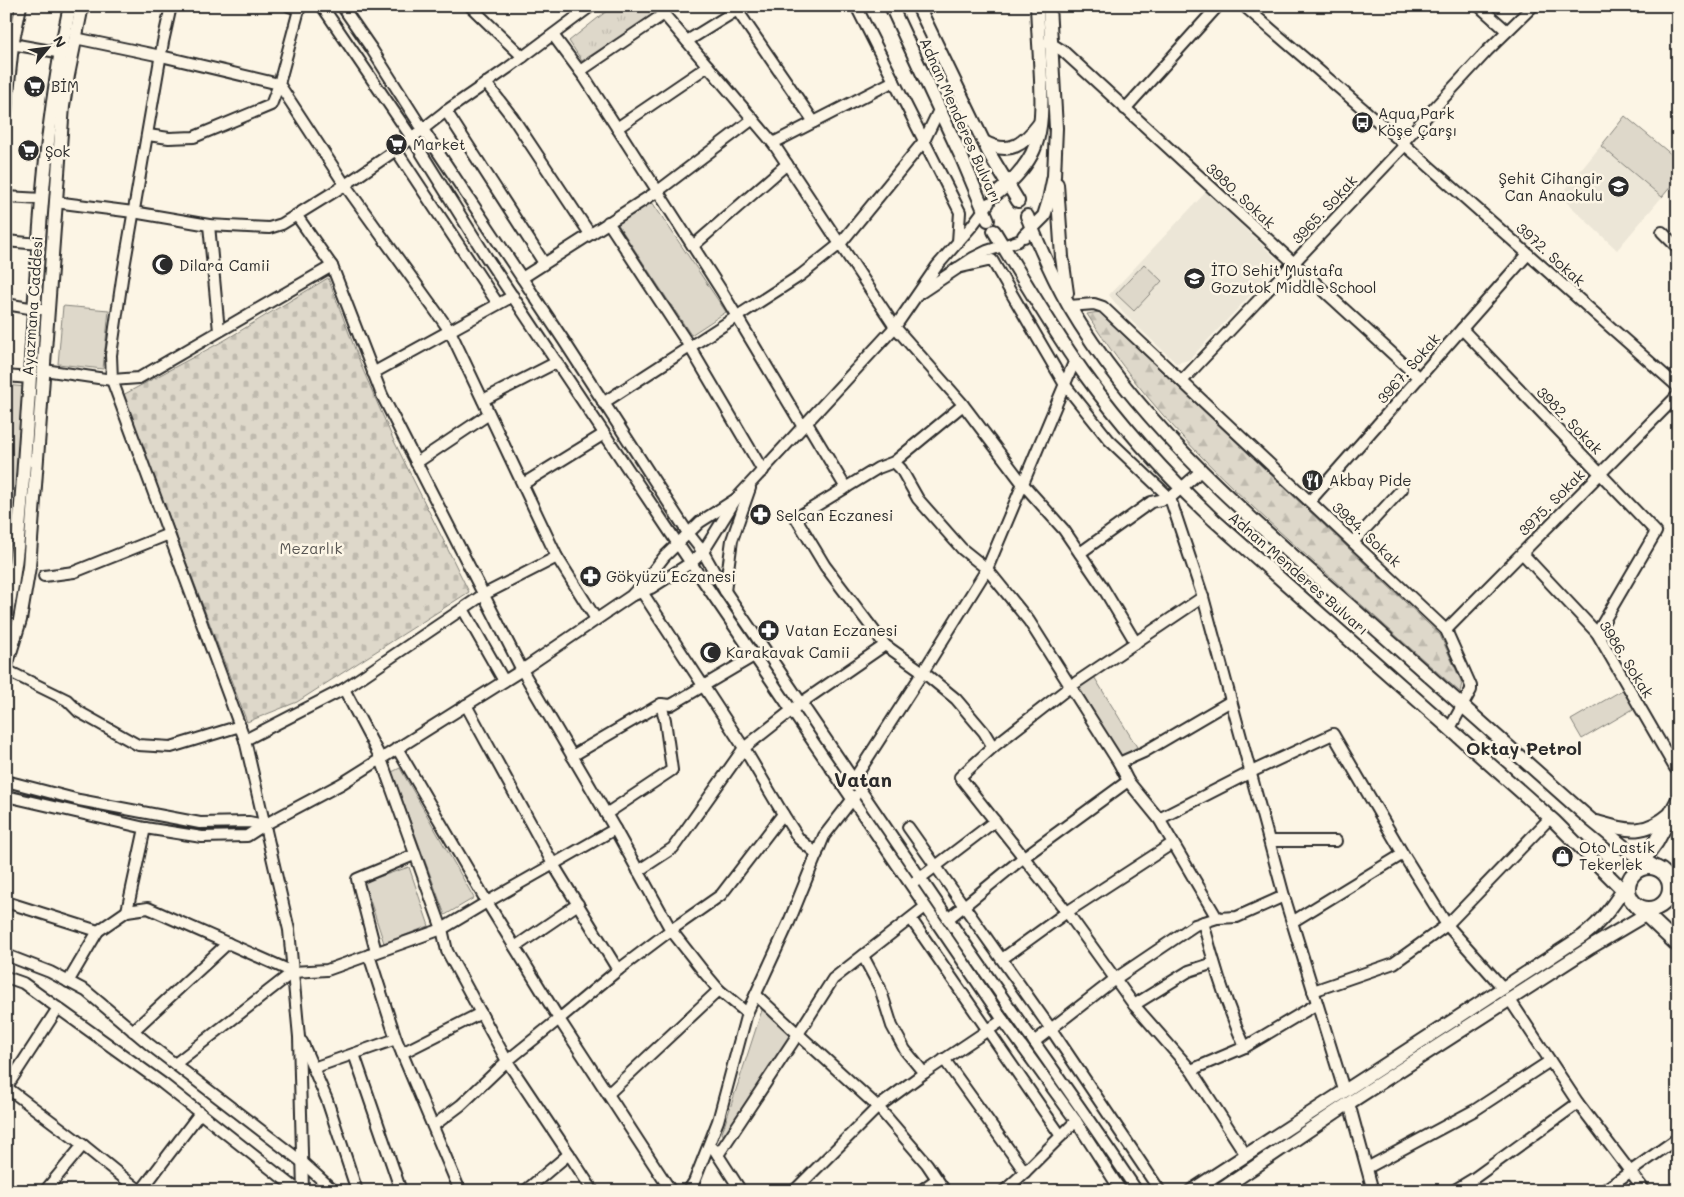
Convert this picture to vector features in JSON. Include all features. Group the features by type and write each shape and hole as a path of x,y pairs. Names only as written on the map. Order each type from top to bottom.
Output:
{"highway":[{"path":"1631,889 1643,860 1675,806"},
{"path":"1631,889 1645,867 1660,870 1677,884 1663,904"},
{"path":"1631,889 1641,907 1647,909 1663,904 1669,896 1670,882 1660,870"},
{"name":"Adnan Menderes Bulvarı","path":"1631,889 1647,914 1678,945"}],"main road":[{"name":"Ayazmana Caddesi","path":"6,668 22,607 29,567 35,396 30,378 42,199 53,98 66,54 69,37 70,6"},
{"name":"Ayazmana Caddesi","path":"69,37 82,6"},
{"name":"Adnan Menderes Bulvarı","path":"891,6 939,110 990,212 1003,246 1075,360 1112,410 1181,489 1214,520 1631,889"},
{"name":"Adnan Menderes Bulvarı","path":"918,6 984,142 1027,216 1028,226 1025,236 1048,266 1069,306 1108,363 1140,404 1201,471 1250,517 1592,821 1628,850 1660,870"},
{"path":"1037,6 1045,42 1056,154 1062,257 1069,306"},
{"path":"990,212 1008,185 1030,160 1036,147 1042,121 1045,42 1049,6"},
{"name":"Ayazmana Caddesi","path":"6,617 11,593 35,396 44,370 55,202 64,106 66,54"},
{"path":"984,142 1005,149 1015,146 1032,134 1042,121"},
{"path":"990,212 998,236 1008,242 1025,236 1044,216 1047,209 1054,176 1056,154"},
{"path":"990,212 1004,194 1009,195 1018,202"},
{"path":"1592,821 1617,828 1638,830 1660,822 1675,806"},
{"path":"1191,1191 1592,929 1612,906 1631,889"},
{"path":"1219,1191 1349,1103 1591,947 1663,904"},
{"path":"1344,1090 1349,1103"}],"street":[{"path":"6,109 10,44 21,6"},
{"path":"171,6 132,212 111,355 112,380 245,740 289,930 299,1037 301,1191"},
{"path":"148,135 169,138 194,137 271,105 279,84 300,8 289,6"},
{"path":"322,6 412,138 513,296 678,544 925,907 1076,1121 1121,1191"},
{"path":"342,6 688,533 703,552 725,591 948,919 1086,1114 1137,1191"},
{"path":"55,202 209,225 269,228 282,224 345,185 396,150 446,111 591,6"},
{"path":"856,6 960,212 958,242"},
{"path":"1125,108 1218,6"},
{"name":"3972. Sokak","path":"1244,6 1678,387"},
{"path":"1478,6 1507,31"},
{"name":"3965. Sokak","path":"1182,381 1507,31 1533,6"},
{"path":"476,8 523,57"},
{"path":"687,41 740,8 814,122"},
{"path":"580,71 660,10 773,143 895,327 963,405 1023,484 1064,530 1102,586 1136,643"},
{"path":"552,36 580,71 846,488"},
{"path":"69,37 161,56 279,84 345,185 450,331 558,558 596,619"},
{"name":"3980. Sokak","path":"1045,42 1062,51 1419,378"},
{"path":"10,44 66,54"},
{"path":"617,128 708,66"},
{"path":"773,143 894,81"},
{"path":"486,83 513,118 590,234"},
{"path":"603,403 801,275 840,244 924,141 939,110"},
{"path":"446,111 544,263"},
{"path":"522,278 658,191 753,119"},
{"path":"396,150 498,304"},
{"path":"693,246 787,164"},
{"path":"6,197 42,199"},
{"path":"630,596 652,588 692,562 703,552 736,499 895,327 937,266 958,242 990,212"},
{"path":"297,216 332,266 382,395 522,670 671,930 720,990 747,1013"},
{"path":"608,222 690,347 762,471"},
{"path":"209,225 219,330"},
{"path":"1662,232 1678,248"},
{"path":"919,294 979,255 1025,236"},
{"path":"6,240 39,244"},
{"name":"3967. Sokak","path":"1310,501 1528,254"},
{"path":"958,268 992,260 1065,384 1110,440 1170,498 1203,597 1284,896 1344,1090"},
{"path":"44,370 112,380 139,378 332,266"},
{"path":"373,372 513,296"},
{"path":"6,304 35,309 48,309"},
{"name":"3984. Sokak","path":"1069,306 1094,304 1103,307 1446,630 1471,686 1471,690 1450,728"},
{"name":"3982. Sokak","path":"1462,329 1656,532 1597,633"},
{"path":"688,1191 694,1182 718,1121 747,1013 789,922 824,836 854,781 987,569 1075,360"},
{"path":"483,400 557,362"},
{"path":"6,376 30,378"},
{"name":"3975. Sokak","path":"1446,630 1678,395"},
{"path":"963,405 894,462 878,468 796,518 825,566 885,645 923,672 956,699 984,732 993,747"},
{"path":"416,463 489,414"},
{"path":"523,484 604,434"},
{"path":"894,462 901,469 918,499 962,549 987,569 1029,621 1120,763 1128,781 1160,819 1217,918"},
{"path":"1080,553 1151,502 1170,498 1201,471"},
{"path":"725,591 732,540 751,483"},
{"path":"1353,542 1402,489"},
{"path":"6,796 145,828 202,837 247,836 341,784 522,670 630,596 646,580 664,557 700,522 736,499"},
{"path":"44,576 74,572 169,534"},
{"name":"3986. Sokak","path":"1522,553 1597,633 1676,764"},
{"path":"245,740 344,689 483,595 558,558"},
{"path":"642,592 744,748 799,838 817,854"},
{"path":"1203,597 1071,686 993,747 960,777 1067,912 1134,1005 1191,1070 1246,1155"},
{"path":"463,609 504,681"},
{"path":"638,871 672,848 744,748 801,703 885,645"},
{"path":"572,756 661,704 671,704 754,656"},
{"path":"6,668 67,700 79,712 138,744 171,747 240,726"},
{"path":"344,689 380,759 442,929 447,951 507,1061 593,1191"},
{"path":"1120,763 1144,752 1231,701"},
{"path":"606,814 672,770 666,720 661,704"},
{"path":"466,705 554,864 618,970"},
{"path":"1160,819 1251,772 1334,734 1403,854 1447,925 1503,988"},
{"path":"397,748 487,902 559,1019 671,1191"},
{"path":"948,919 1024,856 1128,781"},
{"path":"6,782 79,800 200,823 248,822 264,825"},
{"path":"848,795 861,791"},
{"path":"433,1126 461,1105 507,1061 618,970 721,895 783,814"},
{"path":"1313,991 1394,963 1447,925 1550,818"},
{"path":"910,885 995,821"},
{"path":"908,827 1051,1029 1160,1191"},
{"path":"127,911 145,828"},
{"path":"68,982 98,931 127,911 148,908 293,972 327,970 442,929 615,830"},
{"path":"1270,841 1336,841"},
{"path":"1002,959 1067,912 1173,843"},
{"path":"1292,922 1403,854"},
{"path":"414,855 357,879 373,954 396,1039 460,1191"},
{"path":"1034,1042 1114,979 1196,925 1217,918 1237,917 1284,896"},
{"path":"6,902 98,931"},
{"path":"515,947 578,904"},
{"path":"718,1155 833,979 925,907"},
{"path":"911,919 1061,1136"},
{"path":"1203,922 1214,963 1245,1047"},
{"path":"133,1031 228,944"},
{"path":"6,955 50,972 86,991 133,1031 302,1162 334,1191"},
{"path":"863,956 880,988 892,1026 905,1050 924,1073"},
{"path":"1134,1005 1189,971 1214,963"},
{"path":"175,1064 293,972"},
{"path":"6,977 23,983 162,1083 301,1191"},
{"path":"608,1094 720,990"},
{"path":"756,994 878,1107 928,1164 945,1191"},
{"path":"1510,1000 1578,1103 1645,1191"},
{"path":"1191,1070 1245,1047 1317,1004"},
{"path":"58,1008 6,1087 140,1191 200,1113"},
{"path":"402,1053 481,1013"},
{"path":"794,1191 878,1107 944,1059 1003,1020"},
{"path":"299,1037 327,1100 357,1191"},
{"path":"313,1068 396,1039"},
{"path":"354,1054 401,1191"},
{"path":"944,1059 1025,1172"},
{"path":"1367,1168 1475,1110 1550,1061"},
{"path":"1349,1103 1373,1191"},
{"path":"1453,1191 1578,1103"},
{"path":"1004,1191 1076,1121"},
{"path":"1604,1191 1678,1138"},
{"path":"710,1142 741,1191"},
{"path":"45,1191 83,1145"},
{"path":"525,1191 569,1154"},
{"path":"920,1191 938,1179"}],"shaded area":[{"name":"Şehit Cihangir Can Anaokulu","path":"1625,116 1678,160 1678,178 1617,250 1560,196"},
{"name":"İTO Sehit Mustafa Gozutok Middle School","path":"1206,192 1281,263 1189,360 1176,363 1124,314 1109,295"}],"green space":[{"path":"613,6 645,6 653,15 582,61 569,41"},
{"path":"1625,116 1678,160 1678,178 1662,197 1601,146"},
{"path":"652,202 726,312 691,335 617,223"},
{"path":"1144,264 1162,281 1134,311 1116,294"},
{"name":"Mezarlık","path":"328,278 363,370 393,439 469,592 297,702 247,722 123,395 225,340"},
{"path":"63,306 109,310 103,369 58,364"},
{"path":"1099,312 1440,635 1462,683 1460,692 1284,536 1192,447 1137,383 1111,350 1087,314"},
{"path":"6,385 26,387 19,499 6,582"},
{"path":"1093,675 1137,747 1121,757 1077,684"},
{"path":"1624,689 1635,708 1582,739 1571,720"},
{"path":"400,768 474,898 445,915 392,772"},
{"path":"409,867 429,926 384,943 364,882"},
{"path":"763,1007 792,1035 725,1138 722,1133"}],"place":[{"name":"BİM","path":"35,86"},
{"name":"Aqua Park Köşe Çarşı","path":"1362,122"},
{"name":"Market","path":"397,144"},
{"name":"Şok","path":"29,151"},
{"name":"Şehit Cihangir Can Anaokulu","path":"1619,187"},
{"name":"Dilara Camii","path":"163,265"},
{"name":"İTO Sehit Mustafa Gozutok Middle School","path":"1195,279"},
{"name":"Akbay Pide","path":"1313,480"},
{"name":"Selcan Eczanesi","path":"760,515"},
{"name":"Gökyüzü Eczanesi","path":"590,576"},
{"name":"Vatan Eczanesi","path":"769,630"},
{"name":"Karakavak Camii","path":"710,652"},
{"name":"Oto Lastik Tekerlek","path":"1563,856"}],"district":[{"name":"Oktay Petrol","path":"1524,748"},
{"name":"Vatan","path":"863,779"}]}
